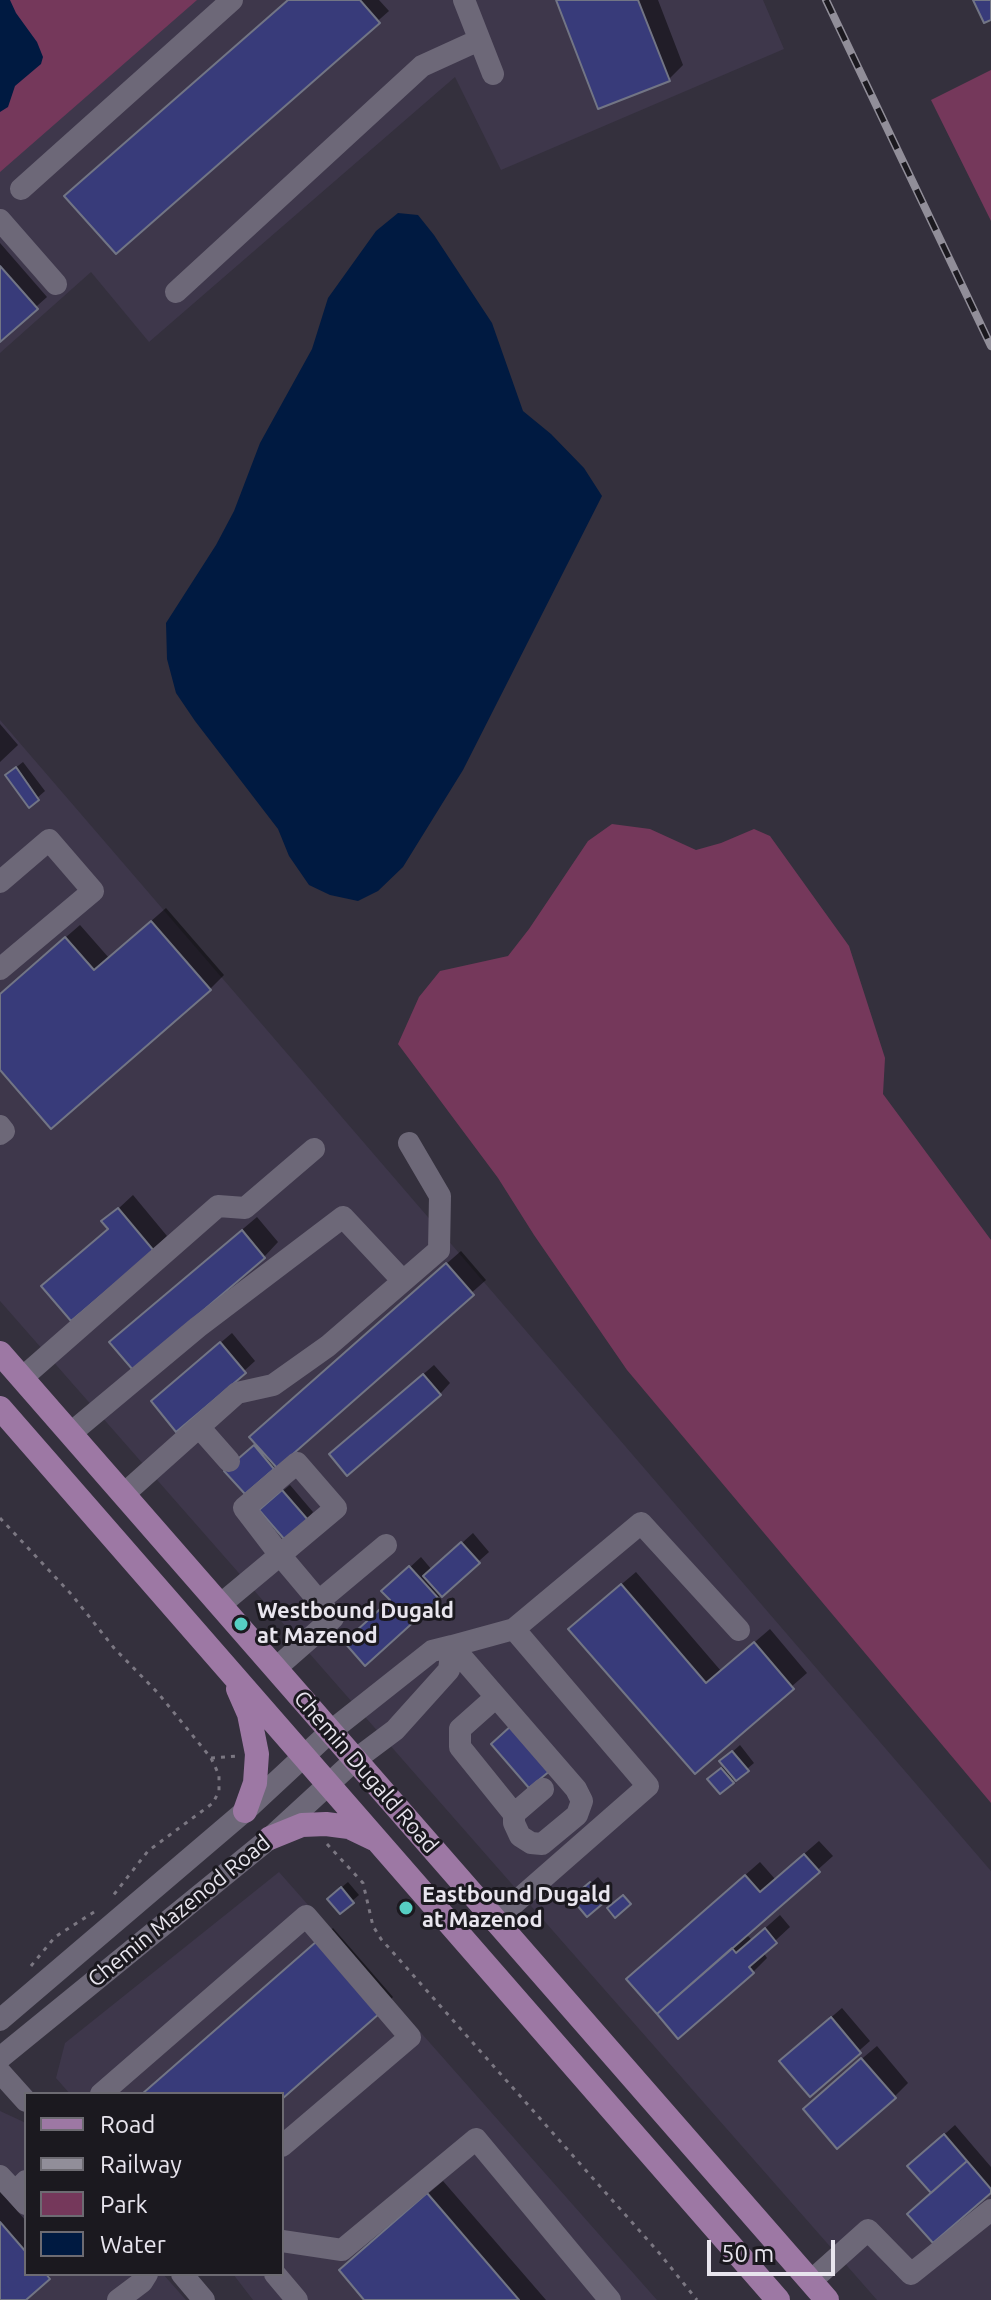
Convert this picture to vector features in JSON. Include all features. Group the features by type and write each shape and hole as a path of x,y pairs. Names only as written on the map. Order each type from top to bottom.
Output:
{"main road":[{"name":"Chemin Dugald Road","path":"0,1353 827,2300"},
{"name":"Chemin Dugald Road","path":"0,1408 778,2300"},
{"path":"226,1665 249,1714 257,1754 255,1783 245,1811"},
{"path":"270,1838 302,1825 326,1824 349,1827 380,1842"}],"street":[{"path":"21,189 232,0"},
{"path":"464,0 493,74"},
{"path":"176,292 422,66 479,40"},
{"path":"0,220 56,284"},
{"path":"0,882 49,840 93,891 0,969"},
{"path":"0,1126 4,1131 0,1134"},
{"path":"124,1494 237,1393 273,1385 328,1346 439,1250 440,1196 409,1143"},
{"path":"22,1378 218,1206 245,1208 314,1149"},
{"path":"71,1433 198,1327 343,1217 403,1281"},
{"path":"199,1427 229,1461"},
{"path":"0,1431 32,1444"},
{"path":"494,1921 648,1786 514,1629 641,1523 739,1630"},
{"path":"319,1601 386,1545"},
{"path":"220,1605 280,1555 333,1618 276,1668"},
{"name":"Chemin Mazenod Road","path":"0,2020 245,1811 331,1731 432,1651 514,1629"},
{"path":"452,1646 576,1789 566,1793 560,1812 568,1821 542,1844 531,1843 520,1836 514,1814 460,1747 460,1729 496,1697"},
{"name":"Chemin Mazenod Road","path":"0,2058 270,1838 355,1760 395,1730 449,1670 452,1646"},
{"path":"514,1814 543,1789"},
{"path":"103,2092 306,1916 410,2037 284,2144"},
{"path":"0,2072 24,2099"},
{"path":"284,2241 342,2250 476,2139 610,2300"},
{"path":"811,2281 868,2230 911,2274 991,2210"},
{"path":"118,2300 146,2276"},
{"path":"184,2276 204,2300"},
{"path":"277,2276 297,2300"}],"path":[{"path":"0,1518 72,1595 114,1648 158,1693 211,1758 219,1775 219,1791 213,1803 148,1851 105,1904"},
{"path":"211,1758 245,1755"},
{"path":"327,1844 363,1883 371,1921 381,1939 642,2233 697,2300"},
{"path":"26,1974 40,1952 55,1937 97,1911"}],"shaded area":[{"path":"0,0 763,0 784,49 501,170 455,77 149,342 91,272 0,353"},
{"path":"0,720 991,1871 991,2300 877,2300 0,1301"},
{"path":"279,1872 657,2300 253,2300 235,2276 284,2276 284,2092 68,2092 56,2078 65,2043"},
{"path":"0,2111 24,2122 24,2276 165,2276 186,2300 0,2300"}],"green space":[{"path":"0,0 197,0 0,172"},
{"path":"991,70 991,221 931,100"},
{"path":"612,824 650,829 696,850 754,829 770,836 849,946 885,1058 883,1094 991,1240 991,1803 627,1370 498,1178 398,1044 419,997 440,971 508,956 588,841"}],"water":[{"path":"0,0 10,0 43,57 41,64 15,86 8,107 0,112"},
{"path":"398,213 418,215 434,235 492,323 523,411 584,468 602,496 463,770 403,867 378,891 358,901 330,895 309,885 289,856 278,829 195,721 176,693 167,659 166,623 234,511 260,443 312,349 328,298 376,231"}],"building":[{"path":"288,0 360,0 380,23 116,254 64,196"},
{"path":"556,0 638,0 670,81 598,109"},
{"path":"973,0 991,0 991,20 984,23"},
{"path":"0,266 38,309 0,342"},
{"path":"16,767 39,800 29,808 5,775"},
{"path":"151,921 211,990 51,1129 0,1070 0,994 65,937 94,970"},
{"path":"118,1208 154,1251 71,1321 41,1286 108,1229 101,1221"},
{"path":"242,1230 265,1258 133,1370 109,1342"},
{"path":"446,1263 474,1295 277,1468 249,1437"},
{"path":"220,1342 246,1373 176,1432 151,1401"},
{"path":"423,1374 441,1395 347,1476 329,1454"},
{"path":"254,1445 274,1469 245,1494 224,1471"},
{"path":"282,1490 308,1520 285,1540 259,1510"},
{"path":"461,1542 480,1563 442,1597 423,1576"},
{"path":"409,1566 439,1599 365,1666 344,1642 390,1600 381,1591"},
{"path":"621,1584 706,1683 754,1642 794,1689 695,1774 568,1629"},
{"path":"512,1725 551,1770 529,1788 491,1744"},
{"path":"732,1751 749,1771 736,1781 719,1761"},
{"path":"721,1768 734,1783 720,1794 707,1779"},
{"path":"804,1854 820,1872 657,2014 626,1979 745,1875 760,1892"},
{"path":"590,1882 606,1901 587,1917 571,1898"},
{"path":"341,1887 354,1903 340,1914 327,1899"},
{"path":"623,1895 631,1904 615,1918 607,1908"},
{"path":"765,1928 777,1943 749,1967 754,1973 678,2039 657,2014 732,1948 736,1953"},
{"path":"317,1941 380,2013 284,2097 284,2092 144,2092"},
{"path":"831,2017 861,2053 810,2097 779,2061"},
{"path":"861,2058 896,2098 837,2149 803,2109"},
{"path":"944,2134 967,2161 931,2193 907,2166"},
{"path":"967,2161 991,2193 933,2243 907,2214"},
{"path":"427,2193 519,2300 364,2300 339,2270"},
{"path":"0,2222 24,2250 24,2276 48,2276 50,2279 26,2300 0,2300"}],"railway":[{"path":"826,0 991,346"}],"place":[{"name":"Westbound Dugald at Mazenod","path":"241,1624"},
{"name":"Eastbound Dugald at Mazenod","path":"406,1908"}]}
